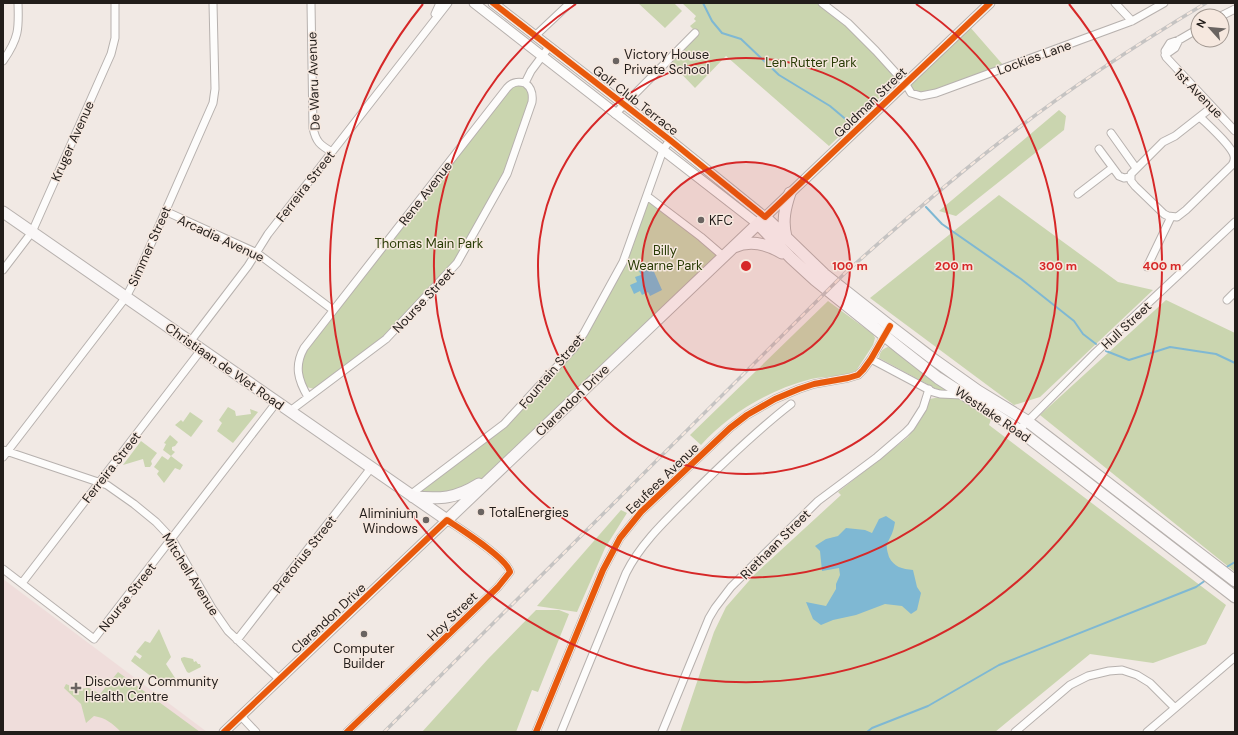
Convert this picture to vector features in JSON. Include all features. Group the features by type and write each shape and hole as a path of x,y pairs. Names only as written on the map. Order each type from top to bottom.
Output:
{"main road":[{"path":"786,237 784,215 790,193"},
{"name":"Christiaan de Wet Road","path":"3,212 276,403 290,411 447,520"},
{"name":"Westlake Road","path":"761,220 786,237 824,274 938,378 1019,430 1235,597"},
{"name":"Westlake Road","path":"761,220 791,258 815,280 978,391 1027,421 1235,581"},
{"name":"Clarendon Drive","path":"447,520 761,220"},
{"path":"727,252 743,244 758,243 770,246 791,258"},
{"path":"411,496 441,498 456,496 498,471"}],"street":[{"path":"3,61 12,48 16,38 18,3"},
{"name":"Kruger Avenue","path":"3,270 32,232 113,47 115,38 115,3"},
{"name":"Simmer Street","path":"4,453 126,297 136,278 213,103 215,89 213,3"},
{"name":"De Waru Avenue","path":"311,3 314,128 318,142 332,152"},
{"name":"Ferreira Street","path":"424,33 440,3"},
{"name":"Ferreira Street","path":"190,342 242,276 268,234 448,3"},
{"name":"Golf Club Terrace","path":"474,3 615,114 761,220"},
{"name":"Golf Club Terrace","path":"493,3 670,140 761,220"},
{"path":"535,36 570,3"},
{"path":"822,3 853,28 876,51 904,84"},
{"name":"Goldman Street","path":"761,220 990,3"},
{"path":"1115,3 1132,21"},
{"name":"Lockies Lane","path":"904,84 913,94 921,96 936,93 1132,21 1164,3"},
{"path":"615,114 695,33"},
{"name":"1st Avenue","path":"1190,34 1179,40 1175,48 1165,55 1167,60 1235,131"},
{"path":"525,83 549,47"},
{"name":"Rene Avenue","path":"308,397 301,386 297,366 304,348 507,88 515,82 525,83"},
{"name":"Nourse Street","path":"290,411 386,339 457,263 510,166 532,102 532,91 525,83"},
{"path":"1130,177 1136,168 1163,142 1175,136 1212,107"},
{"path":"1130,177 1131,181 1164,214 1171,217 1177,217 1186,210 1232,165 1235,158 1228,146 1200,117"},
{"path":"1111,133 1136,168"},
{"name":"Fountain Street","path":"411,496 504,424 574,348 584,333 623,262 663,150 670,140"},
{"path":"1099,150 1112,168 1122,177 1130,177"},
{"path":"1078,194 1112,168"},
{"path":"647,196 702,237 727,252"},
{"name":"Arcadia Avenue","path":"165,211 257,253 333,310"},
{"path":"1147,266 1171,217"},
{"name":"Hull Street","path":"1019,430 1108,341 1235,222"},
{"path":"1227,300 1235,292"},
{"name":"Eeufees Avenue","path":"536,732 609,558 620,538 641,512 730,428 747,415 775,399 799,389 814,384 854,377 863,370 888,331"},
{"name":"Ferreira Street","path":"22,583 201,350"},
{"path":"871,359 940,394 964,395"},
{"name":"Riethaan Street","path":"662,732 709,618 718,603 818,501 877,457 911,427 922,408 929,389"},
{"name":"Nourse Street","path":"22,583 94,639 276,403"},
{"path":"561,732 626,573 637,552 706,479 756,432 791,404"},
{"name":"Mitchell Avenue","path":"4,453 100,482 119,493 162,527 172,539 212,608 228,631 279,680"},
{"name":"Pretorius Street","path":"237,640 371,468"},
{"name":"Clarendon Drive","path":"224,732 447,520"},
{"name":"Hoy Street","path":"347,732 498,587 510,572 508,566 500,558 447,520"},
{"path":"3,568 22,583"},
{"path":"1147,732 1235,657"},
{"path":"1016,732 1070,685 1088,676 1109,671 1122,670 1137,675 1150,683 1174,708"},
{"path":"241,716 256,732"}],"shaded area":[{"name":"Discovery Community Health Centre","path":"3,579 207,732 3,732"}],"green space":[{"path":"638,3 674,3 682,11 665,28"},
{"name":"Len Rutter Park","path":"682,3 819,3 846,25 874,52 898,80 829,146 726,56 695,88 670,62 695,31 690,26 696,21 694,19 696,16"},
{"path":"970,27 1004,66 928,93 914,92 908,85"},
{"name":"Thomas Main Park","path":"524,84 531,95 505,172 456,261 386,335 315,389 306,387 301,377 303,356 401,227 514,85"},
{"path":"1059,110 1066,116 1064,130 956,216 939,211"},
{"path":"999,195 1118,282 1153,290 1040,397 1014,405 870,298"},
{"name":"Billy Wearne Park","path":"648,200 719,255 483,478 462,491 415,495 488,440 570,357 612,286"},
{"path":"1166,300 1235,333 1235,572 1040,415"},
{"path":"828,301 873,334 875,338 873,345 856,371 845,375 811,379 780,389 765,396 737,413 712,433 701,445 690,435"},
{"path":"888,347 947,390 938,390 879,358 882,351"},
{"path":"944,396 960,398 992,417 989,425 1226,605 1206,644 1153,663 1090,654 995,732 680,732 714,632 726,607 755,574 841,495 838,492 908,437 921,419 930,399"},
{"path":"228,407 235,411 236,416 251,414 250,409 258,412 233,443 217,431 222,423 219,420"},
{"path":"190,412 203,421 191,437 175,425 181,420 183,422"},
{"path":"170,435 178,442 172,447 172,450 175,452 171,456 163,450 166,444 164,443"},
{"path":"141,441 157,453 151,461 152,464 150,467 145,467 143,459 123,465"},
{"path":"162,456 168,460 171,456 183,465 180,470 175,468 164,483 157,474 159,471 154,467"},
{"path":"621,510 627,513 605,548 577,612 537,606"},
{"path":"536,610 559,610 569,614 538,692 532,690 516,732 422,732 488,659"},
{"path":"159,629 171,657 166,664 177,681 165,687 131,661 135,655 140,659 142,656 136,652 145,641 150,643"},
{"path":"184,657 193,659 194,662 196,661 200,664 201,667 189,673 187,672 181,660 181,658"},
{"path":"118,672 200,732 121,732 109,721 94,716 86,723 81,704 64,688 66,684 78,689 89,688 100,694"}],"water":[{"path":"651,265 662,290 650,296 648,292 642,295 640,291 634,294 630,285 637,282 635,277 641,275 639,271"},
{"path":"886,516 895,522 893,532 887,544 889,557 893,563 899,567 913,570 917,587 921,593 917,610 911,614 902,606 885,604 856,615 833,620 821,625 813,619 806,602 826,606 836,589 836,584 840,575 839,568 822,571 820,551 815,546 826,539 838,536 846,528 865,530 872,533 879,519"}],"waterway":[{"path":"703,3 712,21 722,33 741,39 779,75 830,106 849,122"},
{"path":"926,207 942,224 1021,279 1074,321 1083,334 1096,344"},
{"path":"1106,351 1129,360 1170,347 1216,354 1235,363"},
{"path":"1225,568 1235,562"},
{"path":"867,732 872,728 928,706 999,665 1196,587 1206,580"}],"railway":[{"path":"384,732 845,273 866,254 951,181 1063,95 1110,63 1206,3"}],"cycle path":[{"path":"493,3 670,140 765,217 990,3"},
{"path":"536,732 603,570 620,538 641,512 730,428 747,415 775,399 799,389 814,384 858,375 871,359 890,326"},
{"path":"224,732 447,520 501,559 510,572 498,587 347,732"}],"place":[{"name":"Victory House Private School","path":"616,61"},
{"name":"KFC","path":"701,220"},
{"name":"TotalEnergies","path":"481,512"},
{"name":"Aliminium Windows","path":"426,520"},
{"name":"Computer Builder","path":"364,634"},
{"name":"Discovery Community Health Centre","path":"76,688"}]}
